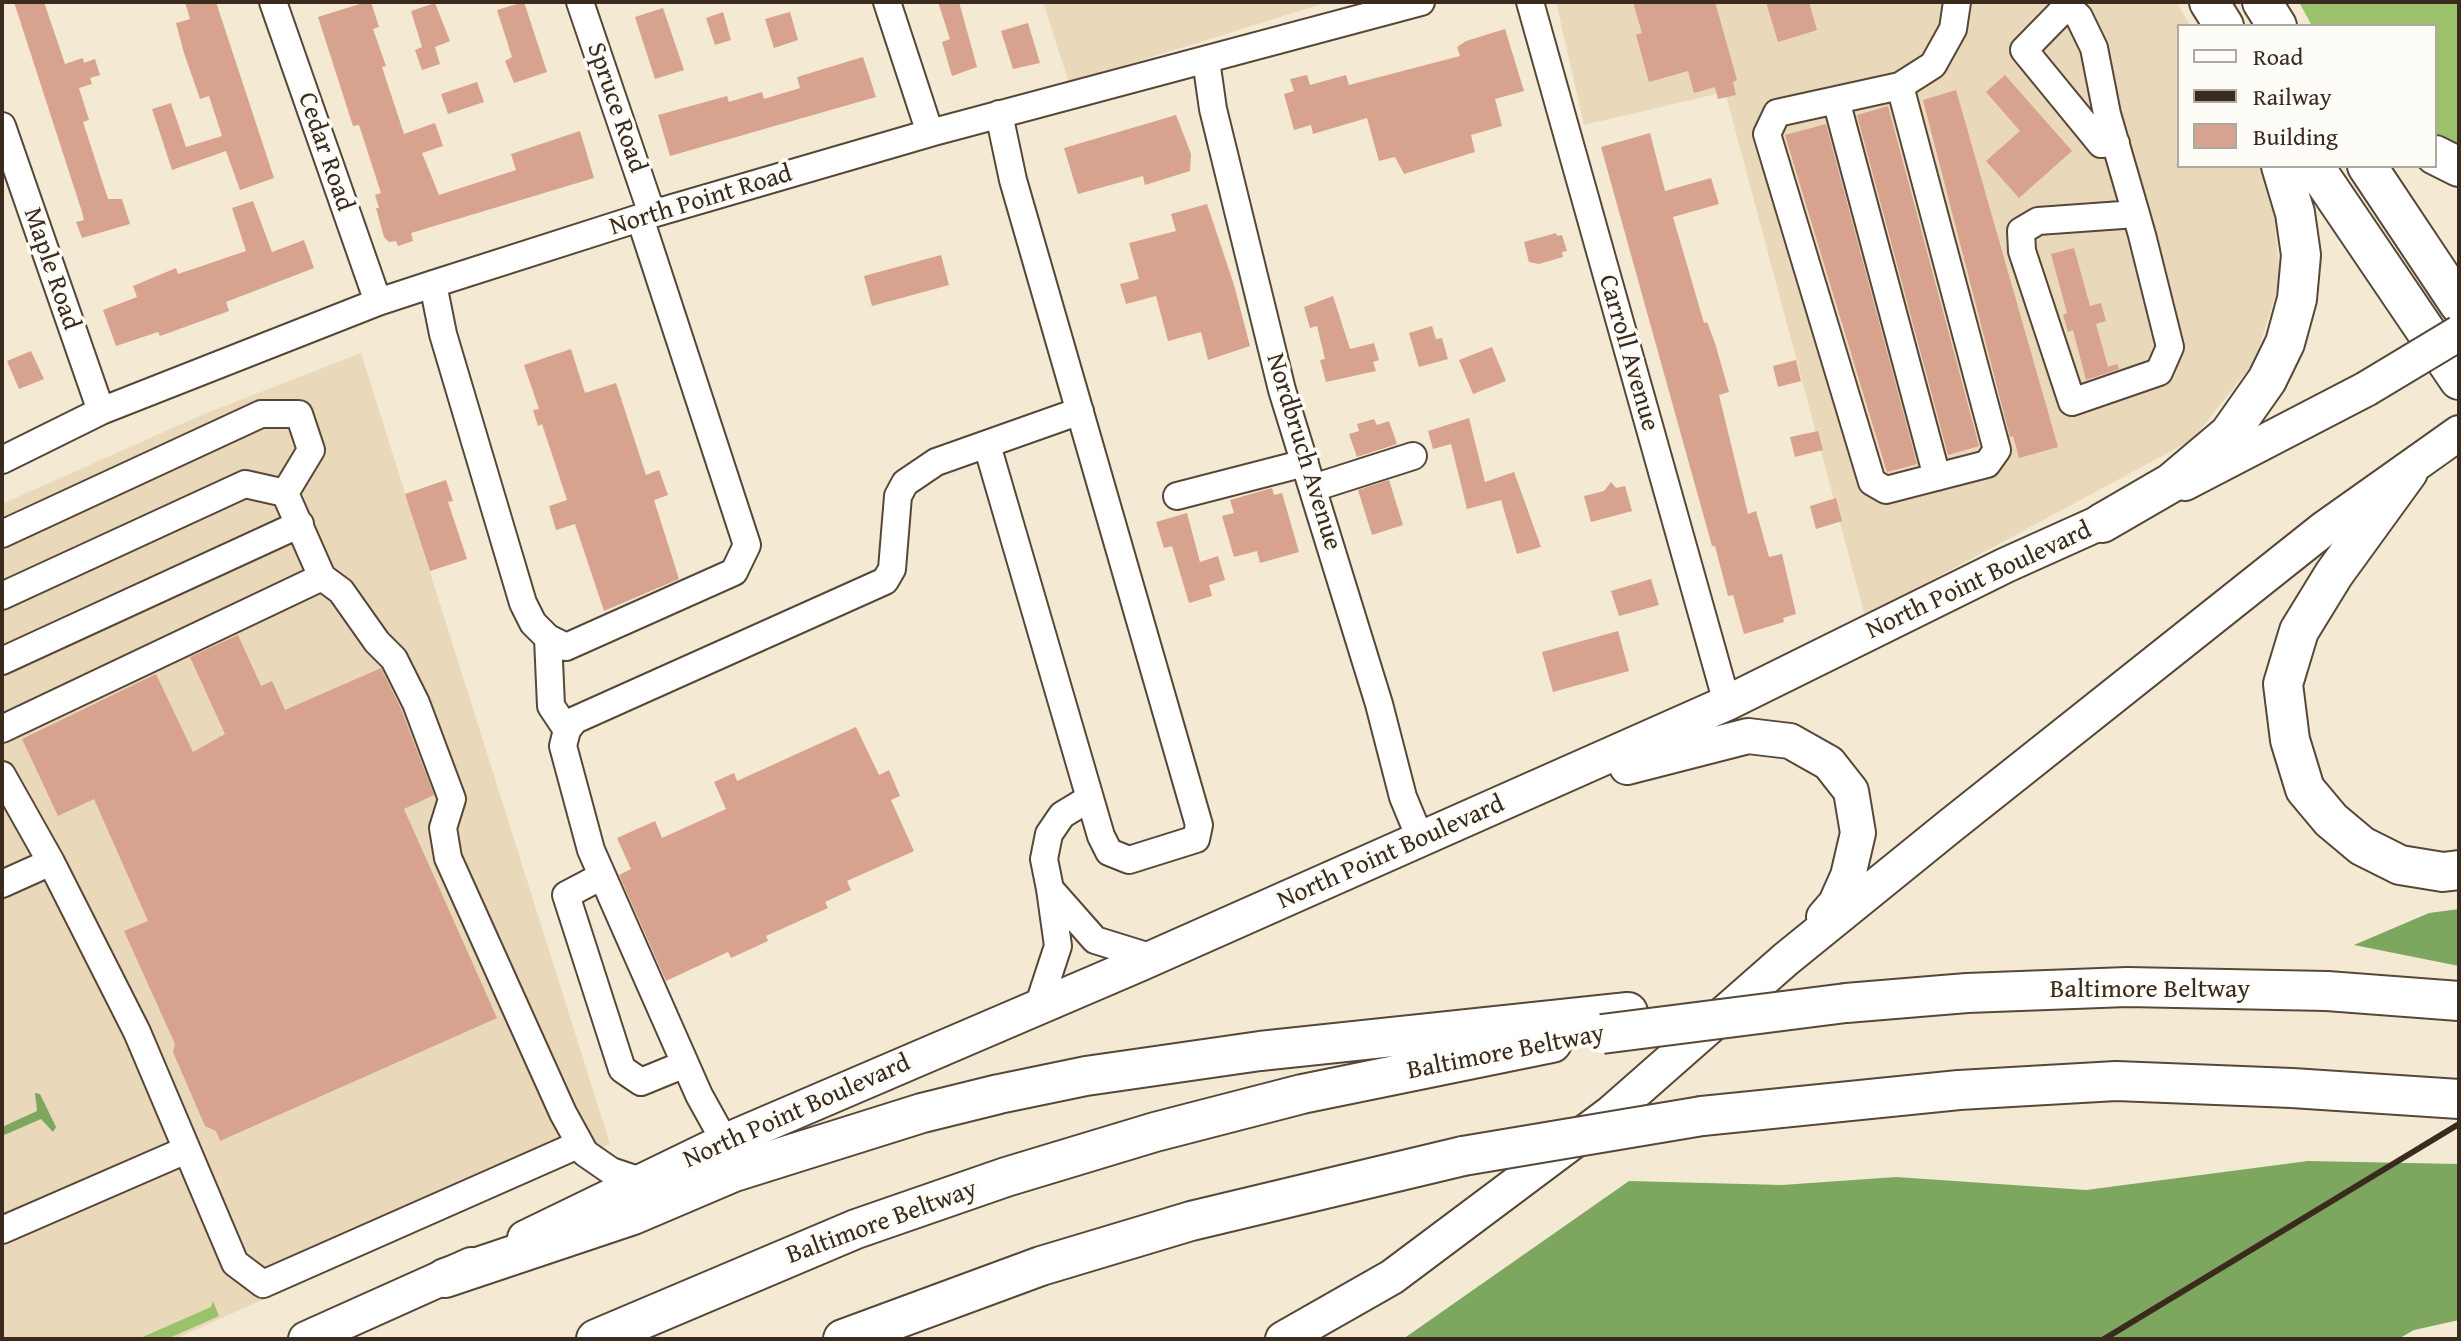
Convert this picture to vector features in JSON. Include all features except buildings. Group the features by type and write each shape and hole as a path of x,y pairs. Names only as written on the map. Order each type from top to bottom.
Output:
{"highway":[{"path":"2209,2 2223,24"},
{"path":"2262,2 2276,24"},
{"path":"2437,156 2459,167"},
{"path":"2102,523 2171,483 2201,458 2236,425 2267,380 2285,343 2297,299 2301,255 2295,213 2282,168"},
{"path":"2315,168 2459,380"},
{"path":"2368,168 2459,304"},
{"path":"2408,472 2334,574 2299,631 2283,684 2290,740 2305,789 2331,820 2362,846 2400,865 2443,872 2459,870"},
{"name":"Baltimore Beltway","path":"596,1339 856,1229 1006,1177 1155,1132 1615,1023 1967,993 2127,987 2327,991 2459,1001"},
{"path":"445,1278 633,1215 734,1172 922,1113 999,1094 1086,1076 1260,1051 1615,1023"},
{"path":"843,1339 1041,1266 1176,1225 1340,1182 1463,1156 1702,1116 1959,1090 2376,1102 2459,1099"},
{"path":"2376,1102 2459,1120"},
{"path":"916,1339 1062,1281 1341,1190 1463,1156"}],"main road":[{"name":"North Point Boulevard","path":"306,1339 445,1278 725,1142 1153,958 1727,703 2006,565 2102,523 2366,389 2459,333"},
{"path":"1283,1339 1392,1277 1611,1113 1786,959 2325,528 2459,433"},
{"path":"1516,798 1748,736 1790,741 1813,751 1842,776 1851,791 1858,833 1848,876 1836,903 1786,959"}],"street":[{"name":"Cedar Road","path":"273,2 378,302"},
{"name":"Spruce Road","path":"548,638 566,647 734,572 747,545 580,2"},
{"path":"887,2 930,133"},
{"name":"North Point Road","path":"2,460 101,411 378,302 433,284 646,216 930,133 1421,2"},
{"name":"Carroll Avenue","path":"1530,2 1727,703"},
{"path":"1900,86 1997,450 1987,464 1886,490 1872,482 1767,134 1777,113 1900,86 1933,65 1953,29 1957,2"},
{"path":"2116,143 2101,144 2024,50 2071,11 2094,48 2170,347 2159,372 2072,402 2022,251 2021,231 2038,221 2136,214"},
{"name":"Nordbruch Avenue","path":"1206,60 1213,109 1282,390 1379,704 1403,797 1420,838"},
{"path":"1836,100 1937,477"},
{"path":"987,445 1101,836 1109,852 1129,860 1196,839 1199,825 1013,180 999,114"},
{"name":"Maple Road","path":"2,126 101,411"},
{"path":"433,284 443,334 523,603 533,623 548,638 551,706 567,730"},
{"path":"725,1142 685,1064 591,850 563,746 567,730 575,720 885,581 892,569 898,496 905,483 936,462 1080,411"},
{"path":"2,534 261,414 299,414 311,450 285,493"},
{"path":"1313,488 1413,456"},
{"path":"1177,496 1305,463"},
{"path":"2,596 245,484 285,493"},
{"path":"285,493 322,577 341,591 377,642 394,659 416,703 452,799 443,828 448,858 580,1144 585,1153 611,1171 641,1181"},
{"path":"2,661 300,524"},
{"path":"2,729 322,577"},
{"path":"2,775 51,862 137,1032 235,1263 263,1284 580,1144"},
{"path":"1038,1007 1058,946 1044,859 1049,834 1062,815 1090,798"},
{"path":"2,884 51,862"},
{"path":"602,876 566,895 622,1069 641,1082 685,1064"},
{"path":"1050,889 1095,940 1153,958"},
{"path":"2,1230 186,1150"}],"shaded area":[{"path":"1043,2 1328,2 1069,83"},
{"path":"1556,2 2177,2 2189,24 2177,24 2177,168 2269,168 2280,280 2255,361 2192,440 1865,616 1725,92 1584,125"},
{"path":"361,353 610,1144 175,1339 2,1339 2,504 204,414"}],"green space":[{"path":"2299,2 2459,2 2459,159 2437,152 2437,24 2311,24"},
{"path":"2459,909 2459,966 2354,945 2429,913"},
{"path":"35,1093 40,1094 56,1127 53,1132 41,1119 2,1136 2,1127 37,1111"},
{"path":"2308,1161 2459,1164 2459,1320 2414,1330 2398,1339 1403,1339 1629,1181 1782,1185 1896,1177 2086,1190"},
{"path":"213,1301 219,1316 167,1339 138,1339 211,1307"}],"railway":[{"path":"2104,1339 2459,1124"}]}
